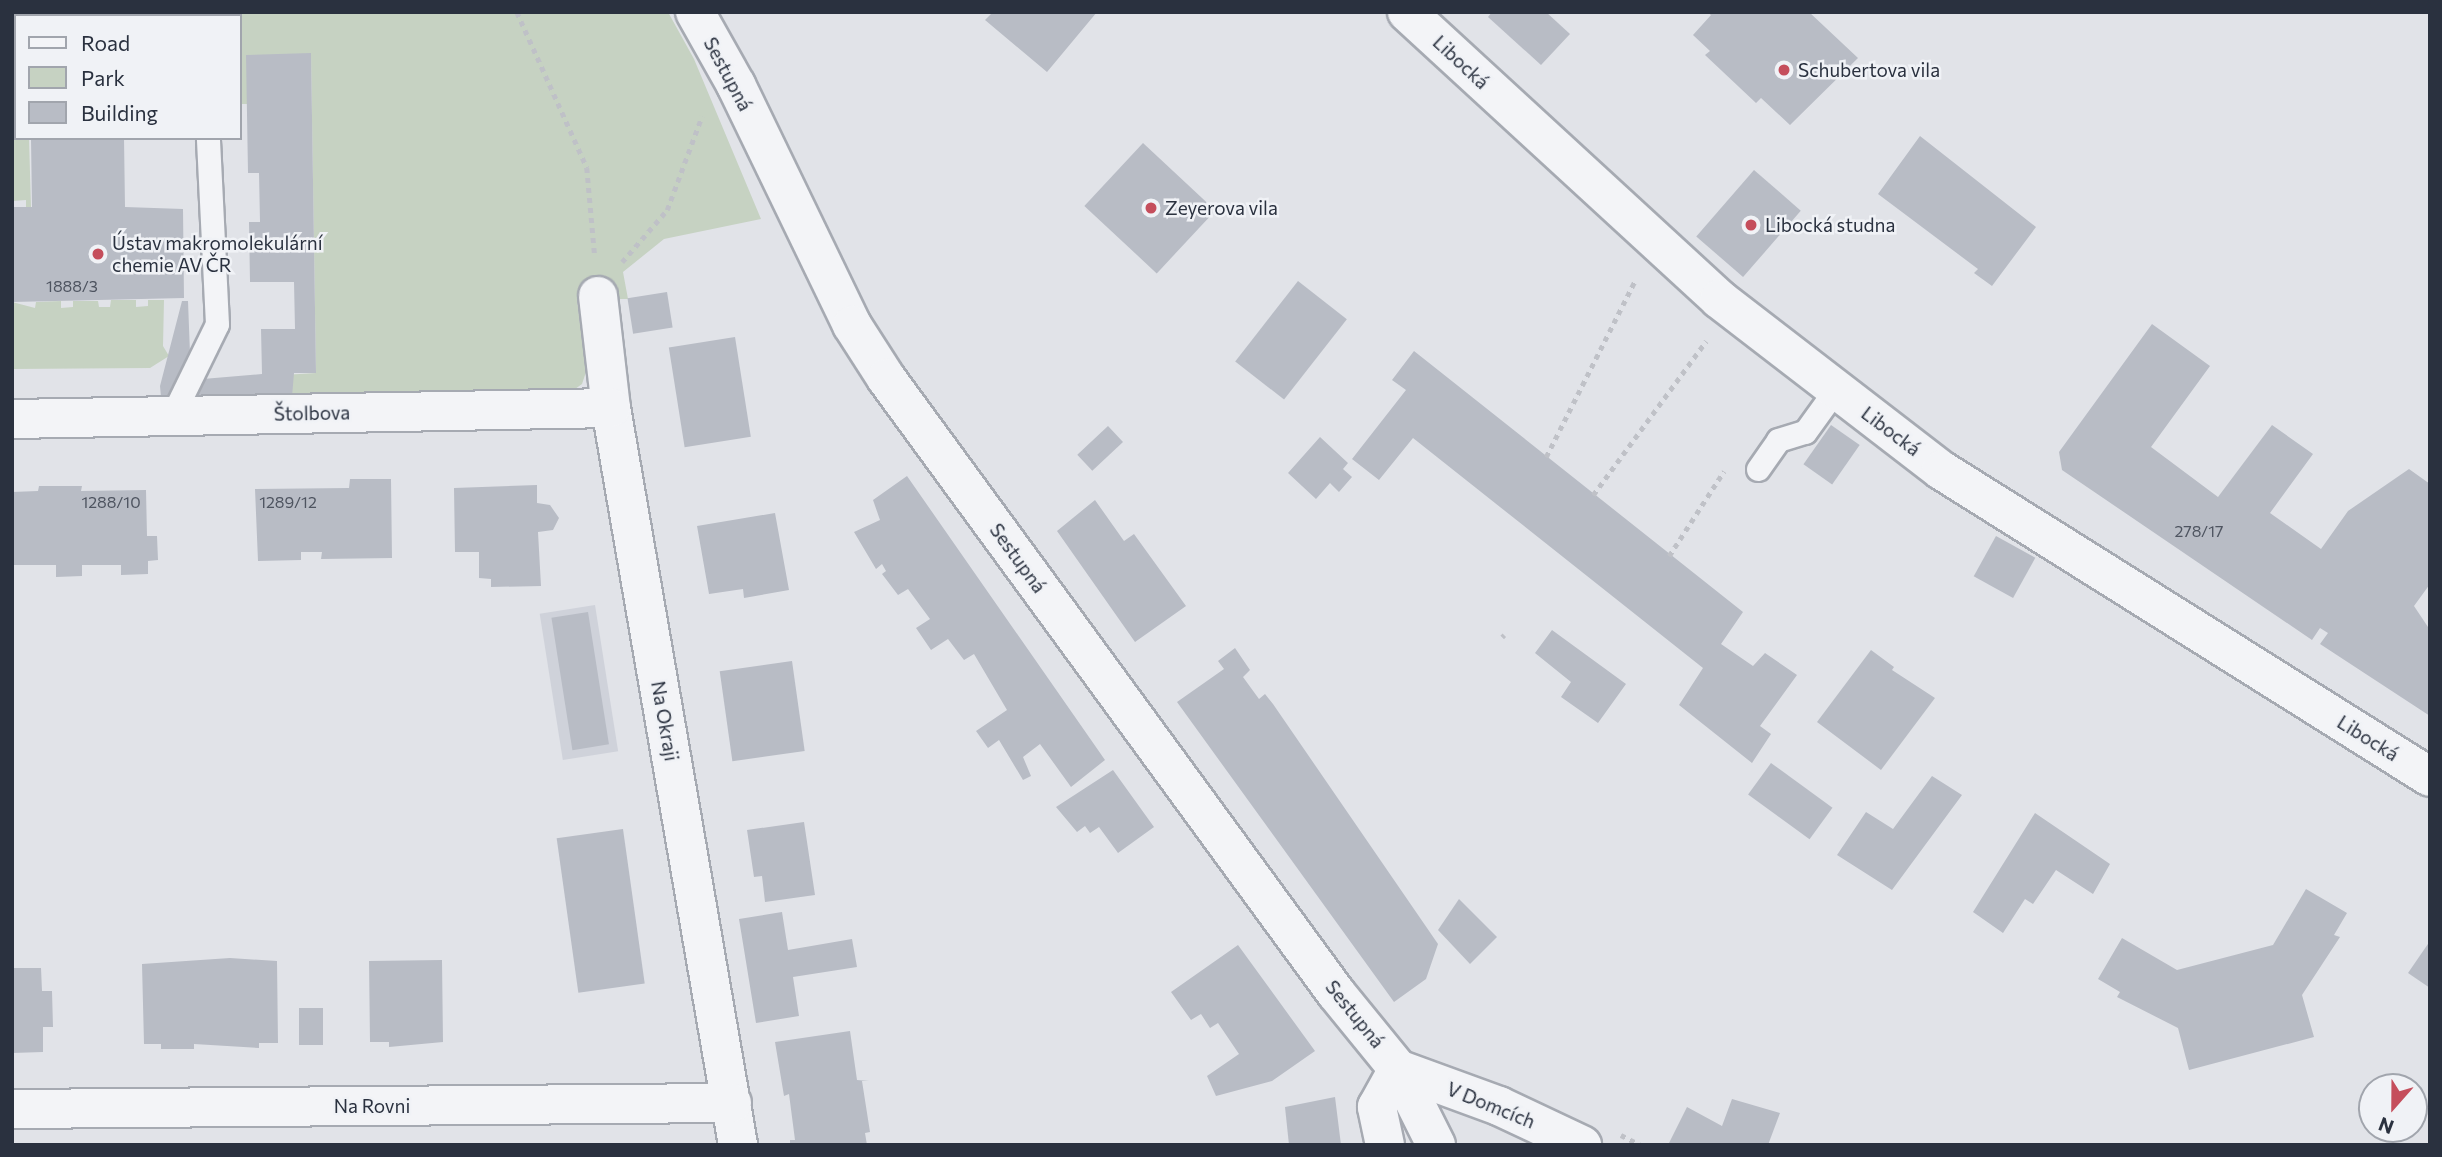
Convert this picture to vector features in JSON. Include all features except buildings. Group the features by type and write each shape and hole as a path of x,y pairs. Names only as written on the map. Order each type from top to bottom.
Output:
{"street":[{"name":"Sestupná","path":"695,12 736,85 852,325 886,378 1328,982 1398,1069 1436,1145"},
{"name":"Libocká","path":"1407,12 1719,299 1941,470 2430,777"},
{"name":"Na Okraji","path":"598,296 611,408 738,1145"},
{"name":"Štolbova","path":"12,419 611,408"},
{"name":"V Domcích","path":"1398,1069 1599,1139"},
{"path":"1385,1145 1377,1107 1398,1069"},
{"name":"Na Rovni","path":"12,1109 732,1103"}],"lane":[{"path":"172,416 216,324 208,140"},
{"path":"1758,469 1778,440 1805,432 1836,388"}],"path":[{"path":"517,12 587,168 598,296"},
{"path":"598,296 667,210 713,96 736,85"},
{"path":"1546,457 1639,274"},
{"path":"1593,495 1713,332"},
{"path":"1599,1139 1641,1145"}],"shaded area":[{"path":"595,605 618,751 563,760 540,614"}],"green space":[{"path":"668,12 694,59 761,219 664,239 623,272 628,299 577,299 586,372 582,384 564,397 195,394 186,381 316,373 311,54 247,104 242,104 242,14 233,14"},
{"path":"14,127 14,140 29,140 31,207 26,207 26,200 13,201 12,207"},
{"path":"111,300 136,300 136,307 148,306 148,300 164,300 163,346 169,356 150,368 12,369 12,302 35,308 36,302 61,301 61,308 73,307 73,301 98,301 99,307 110,307"}],"place":[{"name":"Schubertova vila","path":"1784,70"},
{"name":"Zeyerova vila","path":"1151,208"},
{"name":"Libocká studna","path":"1751,225"},
{"name":"Ústav makromolekulární chemie AV ČR","path":"98,254"}]}
